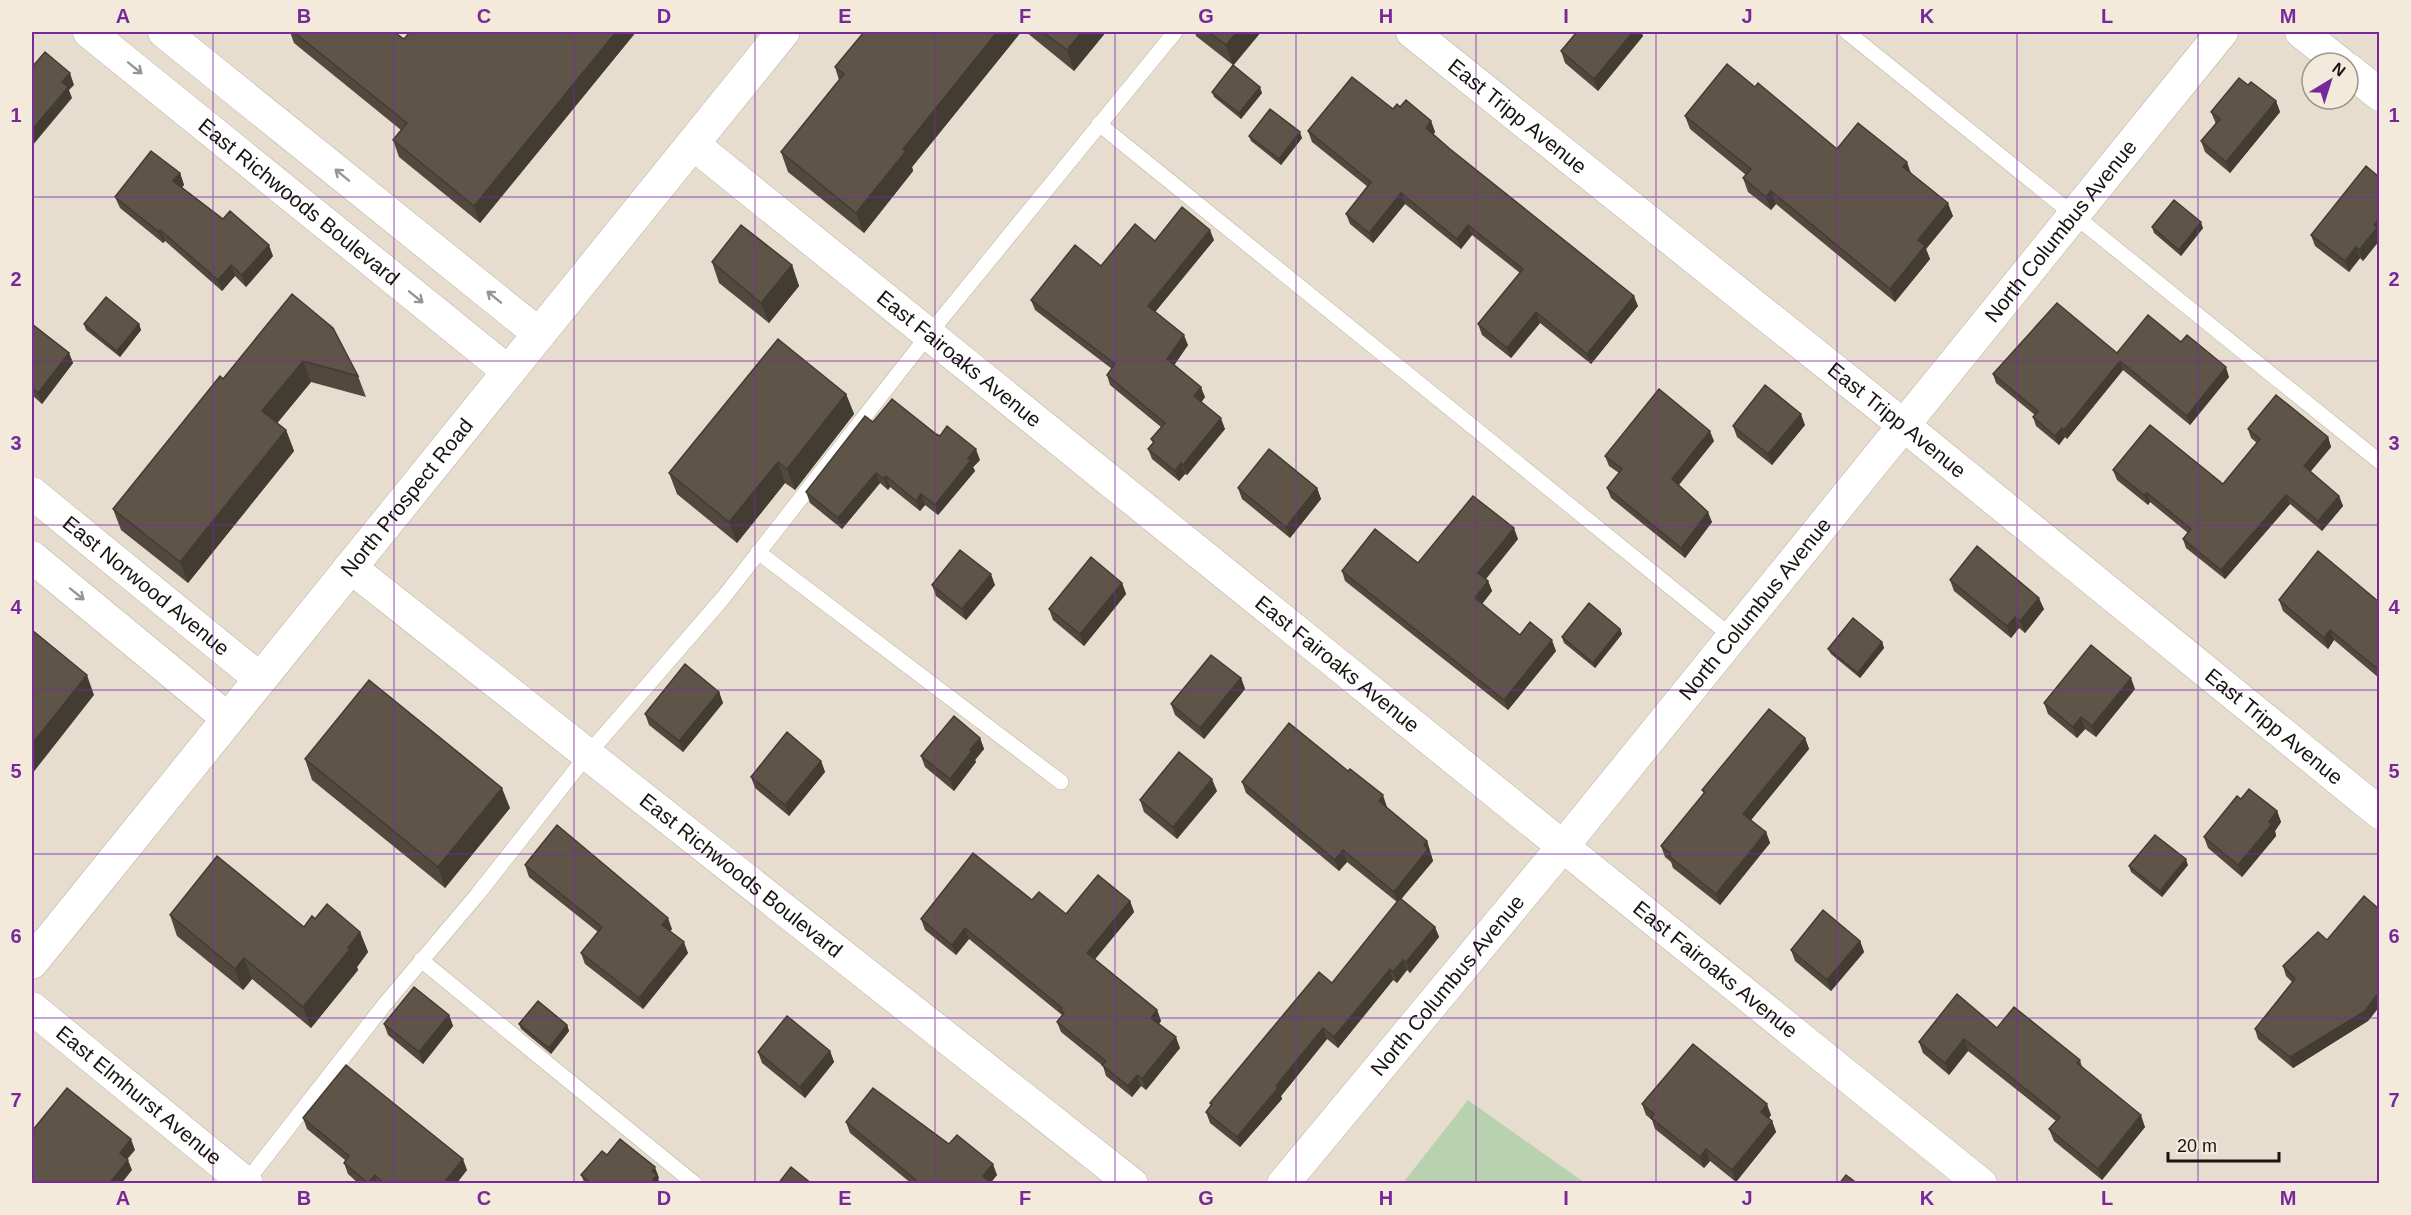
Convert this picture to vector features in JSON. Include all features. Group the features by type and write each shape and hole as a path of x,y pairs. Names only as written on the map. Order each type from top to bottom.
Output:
{"main road":[{"name":"North Prospect Road","path":"32,962 259,678 783,32"}],"street":[{"name":"East Richwoods Boulevard","path":"89,32 509,372"},
{"path":"164,32 539,334"},
{"name":"East Tripp Avenue","path":"1412,32 1902,424 2379,813"},
{"name":"North Columbus Avenue","path":"1283,1184 1564,845 1902,424 2222,32"},
{"path":"2301,32 2325,51"},
{"path":"2360,79 2379,95"},
{"name":"East Fairoaks Avenue","path":"693,144 1981,1184"},
{"name":"East Norwood Avenue","path":"32,493 259,678"},
{"path":"32,557 227,718"},
{"name":"East Richwoods Boulevard","path":"350,567 1132,1184"},
{"name":"East Elmhurst Avenue","path":"32,1008 246,1183"}],"lane":[{"path":"246,1183 421,960 588,754 723,598 929,334 1175,32"},
{"path":"1847,32 2379,462"},
{"path":"1100,124 1731,636"},
{"path":"758,552 1061,782"},
{"path":"421,960 695,1184"}],"green space":[{"path":"1468,1100 1585,1183 1403,1183"}],"building":[{"path":"294,32 394,32 404,39 410,32 616,32 474,206 393,140 407,123"},
{"path":"864,32 997,32 903,149 906,151 856,213 781,152 844,74 835,67"},
{"path":"1043,32 1082,32 1067,50"},
{"path":"1209,32 1237,32 1226,45"},
{"path":"1577,32 1633,32 1594,79 1561,51"},
{"path":"45,52 70,73 62,82 68,87 32,130 32,64 33,66"},
{"path":"1727,64 1755,87 1758,83 1837,149 1858,123 1907,162 1903,167 1948,203 1918,240 1925,246 1890,289 1771,191 1766,197 1743,178 1751,169 1685,116"},
{"path":"1233,65 1260,87 1239,113 1212,92"},
{"path":"1352,77 1393,109 1397,104 1400,107 1406,100 1431,121 1426,128 1450,149 1634,296 1587,354 1536,312 1507,348 1478,324 1523,269 1468,225 1457,239 1401,193 1369,233 1346,214 1371,182 1308,131"},
{"path":"2239,78 2248,85 2251,82 2276,101 2226,162 2201,141 2220,119 2211,112"},
{"path":"1270,109 1300,132 1279,159 1249,136"},
{"path":"151,151 180,173 173,181 223,219 230,211 269,245 242,275 231,265 218,280 160,230 159,232 115,197"},
{"path":"2366,166 2379,177 2379,219 2374,225 2377,228 2359,250 2356,247 2345,261 2311,235"},
{"path":"2174,200 2201,222 2179,250 2152,227"},
{"path":"1182,207 1210,230 1148,306 1184,335 1167,359 1201,387 1194,396 1221,418 1183,465 1181,463 1175,471 1148,449 1154,442 1151,439 1165,423 1107,375 1115,364 1031,300 1075,245 1101,266 1135,224 1155,241"},
{"path":"741,225 792,265 761,303 712,262"},
{"path":"292,294 333,328 358,376 303,361 262,411 286,430 180,562 113,509 220,376 223,379"},
{"path":"106,297 139,324 117,351 84,324"},
{"path":"2057,303 2117,353 2148,315 2181,342 2187,335 2226,367 2187,416 2120,361 2064,430 2062,428 2055,436 2033,417 2038,411 1993,374"},
{"path":"32,324 69,353 38,393 32,388"},
{"path":"778,339 846,394 787,469 778,462 729,522 669,473"},
{"path":"1765,385 1801,414 1768,454 1733,426"},
{"path":"1659,389 1710,431 1672,479 1708,512 1681,548 1607,488 1622,469 1605,456"},
{"path":"2276,395 2328,437 2304,466 2339,496 2318,521 2286,495 2221,570 2183,539 2191,529 2147,493 2144,495 2113,470 2150,425 2223,484 2260,439 2248,429"},
{"path":"892,399 936,434 940,436 947,426 976,449 968,458 971,460 935,505 921,494 916,501 886,476 884,479 876,473 838,518 806,492 865,416 873,422"},
{"path":"1269,449 1317,488 1286,527 1238,488"},
{"path":"1473,496 1514,528 1478,573 1488,581 1475,598 1520,635 1530,622 1552,640 1504,700 1342,571 1375,529 1418,563"},
{"path":"1977,546 2039,598 2020,621 2015,617 2007,626 1950,580"},
{"path":"960,550 991,574 962,609 932,585"},
{"path":"2318,551 2379,602 2379,670 2330,630 2324,638 2279,600"},
{"path":"1091,557 1122,583 1080,634 1049,609"},
{"path":"1589,603 1620,629 1593,663 1562,637"},
{"path":"1853,618 1882,642 1858,673 1828,649"},
{"path":"32,630 87,675 32,744"},
{"path":"2091,645 2131,678 2092,726 2081,717 2073,727 2044,703"},
{"path":"1211,655 1241,678 1200,728 1171,704"},
{"path":"685,664 719,692 679,741 645,714"},
{"path":"369,680 502,788 438,867 305,759"},
{"path":"1769,709 1805,738 1743,814 1766,832 1716,894 1669,856 1671,854 1661,846 1705,792 1702,790"},
{"path":"954,716 980,738 950,779 921,756"},
{"path":"1289,723 1348,771 1350,769 1383,795 1379,801 1427,841 1424,845 1428,849 1394,892 1343,850 1335,860 1242,782"},
{"path":"787,732 821,761 785,805 751,777"},
{"path":"1179,752 1212,779 1173,827 1140,800"},
{"path":"2249,789 2277,811 2269,822 2272,824 2238,865 2204,837 2237,796 2241,799"},
{"path":"557,825 668,918 662,925 684,942 639,998 581,953 602,927 525,865"},
{"path":"2155,835 2186,859 2160,891 2129,866"},
{"path":"973,853 1032,900 1039,892 1066,914 1098,875 1130,901 1087,953 1157,1010 1151,1018 1176,1037 1142,1079 1137,1075 1128,1086 1102,1065 1106,1061 1057,1022 1064,1013 1060,1010 1062,1008 965,928 952,945 921,919"},
{"path":"217,856 304,927 312,916 315,919 327,904 360,932 348,948 350,949 303,1007 244,958 235,969 170,915"},
{"path":"2364,896 2379,909 2379,992 2365,1011 2290,1057 2255,1029 2295,979 2283,966 2318,932 2327,940"},
{"path":"1400,898 1435,927 1406,962 1403,960 1393,972 1390,969 1334,1037 1323,1028 1276,1086 1278,1088 1237,1137 1206,1112 1212,1104 1210,1103 1319,972 1332,983"},
{"path":"1823,910 1860,941 1827,980 1791,950"},
{"path":"414,987 449,1015 419,1052 384,1024"},
{"path":"1957,994 1997,1028 2014,1007 2080,1060 2077,1063 2141,1115 2098,1169 2049,1129 2060,1117 1964,1039 1945,1063 1919,1042"},
{"path":"538,1001 567,1025 549,1048 519,1024"},
{"path":"787,1016 830,1051 800,1087 758,1052"},
{"path":"1693,1044 1767,1104 1761,1112 1772,1121 1732,1170 1706,1149 1700,1157 1651,1118 1654,1114 1642,1104"},
{"path":"346,1065 463,1159 443,1184 385,1184 375,1175 368,1183 344,1163 349,1156 303,1118"},
{"path":"67,1088 131,1139 120,1153 128,1160 109,1184 32,1184 32,1131"},
{"path":"873,1088 949,1144 957,1135 993,1164 983,1176 992,1184 913,1184 916,1180 846,1122"},
{"path":"620,1139 655,1167 652,1171 657,1175 650,1184 592,1184 581,1175 602,1151 607,1155"},
{"path":"791,1167 812,1184 778,1184"},
{"path":"1846,1175 1858,1184 1839,1184"}]}
